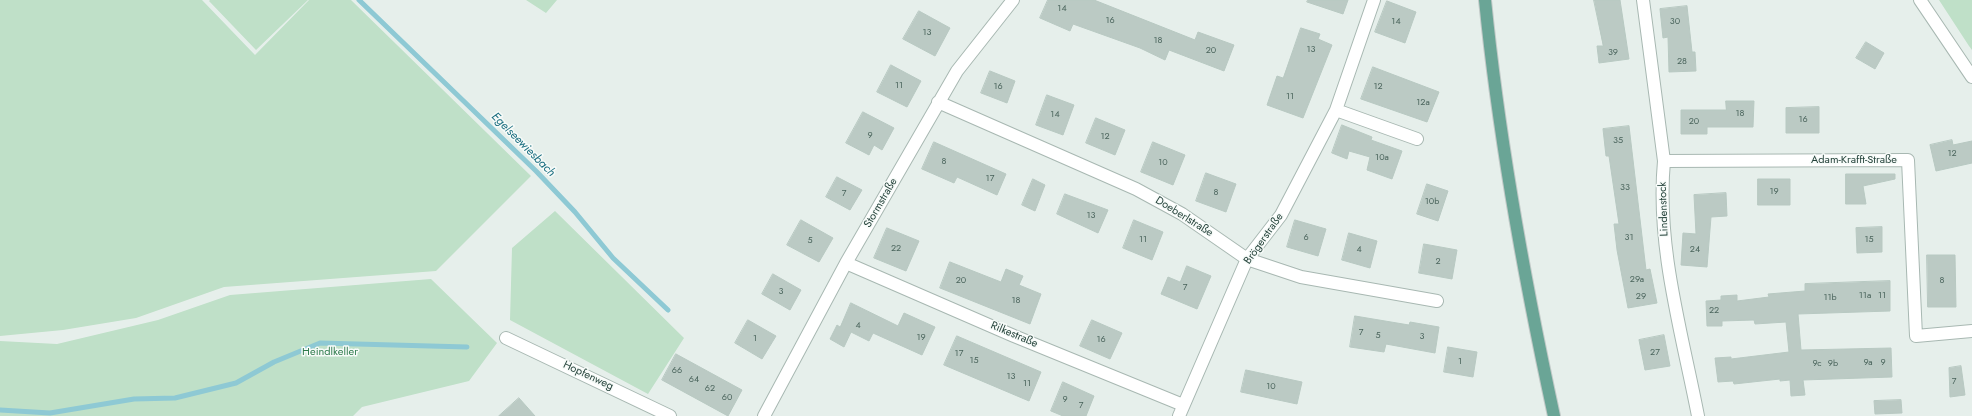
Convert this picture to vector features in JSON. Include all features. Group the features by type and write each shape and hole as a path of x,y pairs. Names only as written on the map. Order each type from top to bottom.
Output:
{"main road":[{"path":"1485,0 1494,86 1506,167 1528,296 1554,416"}],"street":[{"name":"Stormstraße","path":"764,416 846,263 938,102 957,71 1013,0"},
{"name":"Brögerstraße","path":"1181,411 1247,259 1282,215 1336,110 1374,0"},
{"name":"Lindenstock","path":"1642,0 1664,161 1662,186 1666,257 1698,416"},
{"path":"1920,0 1972,77"},
{"name":"Doeberlstraße","path":"938,102 1136,189 1182,214 1247,259 1301,277 1438,301"},
{"path":"1336,110 1417,139"},
{"name":"Adam-Krafft-Straße","path":"1664,161 1908,160 1916,336 1972,331"},
{"name":"Rilkestraße","path":"846,263 1181,411"},
{"name":"Hopfenweg","path":"506,338 670,416"}],"green space":[{"path":"0,0 202,0 255,55 309,0 351,0 531,176 436,271 224,287 136,318 63,330 0,336"},
{"path":"308,0 256,50 209,1"},
{"path":"526,0 557,0 546,13"},
{"path":"1939,0 1972,0 1972,50 1969,46"},
{"path":"555,211 684,338 648,394 510,320 512,248"},
{"name":"Heindlkeller","path":"431,279 497,343 469,381 362,407 353,416 0,416 0,341 57,344 158,320 230,295"}],"building":[{"path":"1048,0 1094,0 1195,40 1198,32 1234,45 1224,71 1169,50 1165,60 1140,48 1073,24 1070,31 1040,18"},
{"path":"1308,0 1348,0 1343,14 1307,2"},
{"path":"1594,0 1620,0 1629,59 1599,63 1597,46 1603,46"},
{"path":"1387,1 1416,12 1405,43 1375,32"},
{"path":"1687,6 1692,52 1695,52 1696,71 1669,72 1668,37 1663,38 1660,9"},
{"path":"919,11 950,28 935,56 903,39"},
{"path":"1301,28 1320,34 1318,39 1332,45 1303,118 1267,105 1277,76 1283,78"},
{"path":"1866,42 1884,53 1875,69 1856,58"},
{"path":"891,65 921,81 907,107 877,92"},
{"path":"1373,67 1439,92 1427,122 1361,99"},
{"path":"990,71 1015,81 1007,103 981,93"},
{"path":"1047,95 1074,105 1063,135 1036,125"},
{"path":"1726,101 1754,101 1753,127 1707,127 1707,134 1681,134 1681,110 1726,110"},
{"path":"1819,107 1819,133 1786,133 1786,108"},
{"path":"863,112 894,128 882,150 874,145 869,155 846,143"},
{"path":"1096,118 1125,130 1115,155 1086,143"},
{"path":"1342,125 1372,137 1371,140 1402,151 1392,179 1367,170 1370,157 1349,151 1347,159 1332,153"},
{"path":"1629,126 1646,270 1650,269 1657,303 1628,308 1617,250 1614,224 1619,224 1609,156 1606,156 1603,129"},
{"path":"1952,140 1953,145 1972,141 1972,163 1936,171 1930,145"},
{"path":"934,142 1006,174 997,195 957,177 954,183 922,169"},
{"path":"1153,142 1185,155 1173,185 1141,172"},
{"path":"1206,173 1236,184 1226,212 1196,201"},
{"path":"1846,174 1895,174 1895,179 1863,186 1866,204 1846,204"},
{"path":"837,177 862,190 850,210 826,197"},
{"path":"1033,179 1045,185 1035,211 1022,205"},
{"path":"1758,179 1790,179 1790,205 1758,205"},
{"path":"1427,184 1448,191 1438,221 1417,214"},
{"path":"1726,193 1727,216 1711,217 1707,267 1681,265 1683,233 1696,234 1694,195"},
{"path":"1065,194 1108,210 1098,233 1057,214"},
{"path":"801,220 833,238 819,262 787,245"},
{"path":"1134,220 1163,232 1152,260 1123,248"},
{"path":"1295,220 1326,229 1318,256 1287,247"},
{"path":"1882,227 1882,252 1857,253 1856,228"},
{"path":"887,228 919,241 906,271 874,258"},
{"path":"1349,233 1377,241 1370,268 1342,260"},
{"path":"1424,244 1457,250 1452,279 1419,273"},
{"path":"1927,255 1955,255 1956,307 1928,307"},
{"path":"950,262 1001,282 1006,269 1023,276 1019,285 1041,294 1030,324 940,288"},
{"path":"1187,266 1211,276 1197,309 1161,294 1168,277 1180,282"},
{"path":"773,274 801,290 790,310 762,294"},
{"path":"1890,281 1890,311 1798,314 1801,350 1891,348 1892,377 1803,380 1805,395 1791,396 1790,380 1780,381 1780,379 1734,384 1733,381 1718,382 1715,358 1731,357 1731,359 1789,352 1786,322 1755,324 1754,320 1722,321 1722,326 1707,326 1706,301 1721,300 1721,296 1737,295 1737,301 1769,297 1768,294 1805,291 1805,284"},
{"path":"851,303 898,326 904,313 935,327 922,355 873,333 869,341 851,332 844,347 830,339 837,325 840,327"},
{"path":"1355,316 1409,325 1410,322 1439,327 1435,353 1386,344 1384,352 1350,347"},
{"path":"748,320 776,336 762,359 735,343"},
{"path":"1092,320 1122,333 1110,359 1080,346"},
{"path":"1664,335 1670,366 1645,370 1639,340"},
{"path":"957,336 1041,372 1029,401 944,365"},
{"path":"1448,347 1477,352 1473,377 1444,372"},
{"path":"676,354 742,390 728,416 662,380"},
{"path":"1961,366 1965,395 1950,397 1949,368"},
{"path":"1246,370 1302,382 1297,404 1241,392"},
{"path":"1063,382 1094,396 1086,416 1063,416 1051,411"},
{"path":"519,398 535,416 499,416"},
{"path":"1901,400 1902,413 1875,414 1874,401"}],"waterway":[{"name":"Egelseewiesbach","path":"359,0 536,171 575,212 613,258 668,310"},
{"path":"0,410 50,413 134,399 175,398 236,383 274,362 320,343 467,347"}]}
